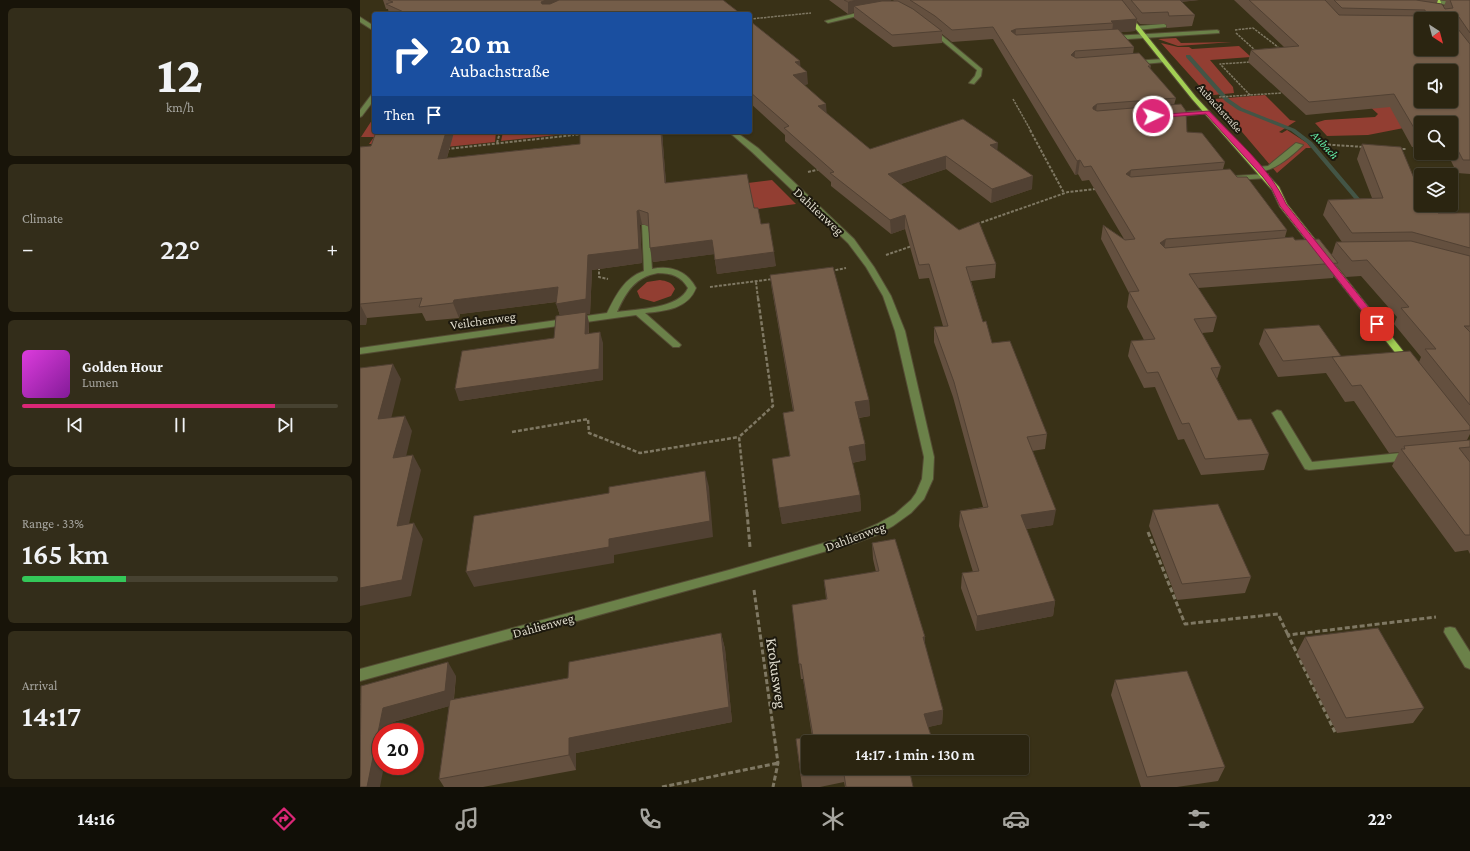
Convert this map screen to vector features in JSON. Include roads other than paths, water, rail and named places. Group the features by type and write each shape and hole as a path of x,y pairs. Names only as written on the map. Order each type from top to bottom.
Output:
{"main road":[{"name":"Aubachstraße","path":"1111,0 1121,7 1163,61 1276,189 1283,205 1412,369"},
{"path":"1438,1 1441,12"}],"street":[{"path":"1438,1 1470,7"},
{"path":"828,21 876,11"},
{"path":"1432,11 1441,12"},
{"path":"360,19 372,28"},
{"path":"926,26 980,70 978,76 972,83"},
{"path":"1138,28 1164,26"},
{"path":"1108,38 1217,32"},
{"path":"1122,64 1163,61"},
{"path":"360,115 372,99"},
{"path":"1165,115 1207,112"},
{"name":"Dahlienweg","path":"360,675 752,568 852,539 888,524 904,513 918,500 927,485 930,470 929,457 900,331 887,296 870,267 851,242 755,150 735,134"},
{"path":"1259,169 1270,168 1299,145"},
{"path":"1226,179 1265,176"},
{"path":"611,315 624,289 634,279 648,272 645,227"},
{"path":"1303,246 1334,252"},
{"name":"Veilchenweg","path":"360,351 672,306 688,296 692,288 687,278 677,272 667,270 648,272"},
{"path":"637,311 676,345"},
{"path":"1277,413 1309,466 1417,455"},
{"path":"1450,632 1470,663"}],"waterway":[{"name":"Aubach","path":"1188,56 1227,100 1240,109 1293,130 1310,143 1365,208"}]}
